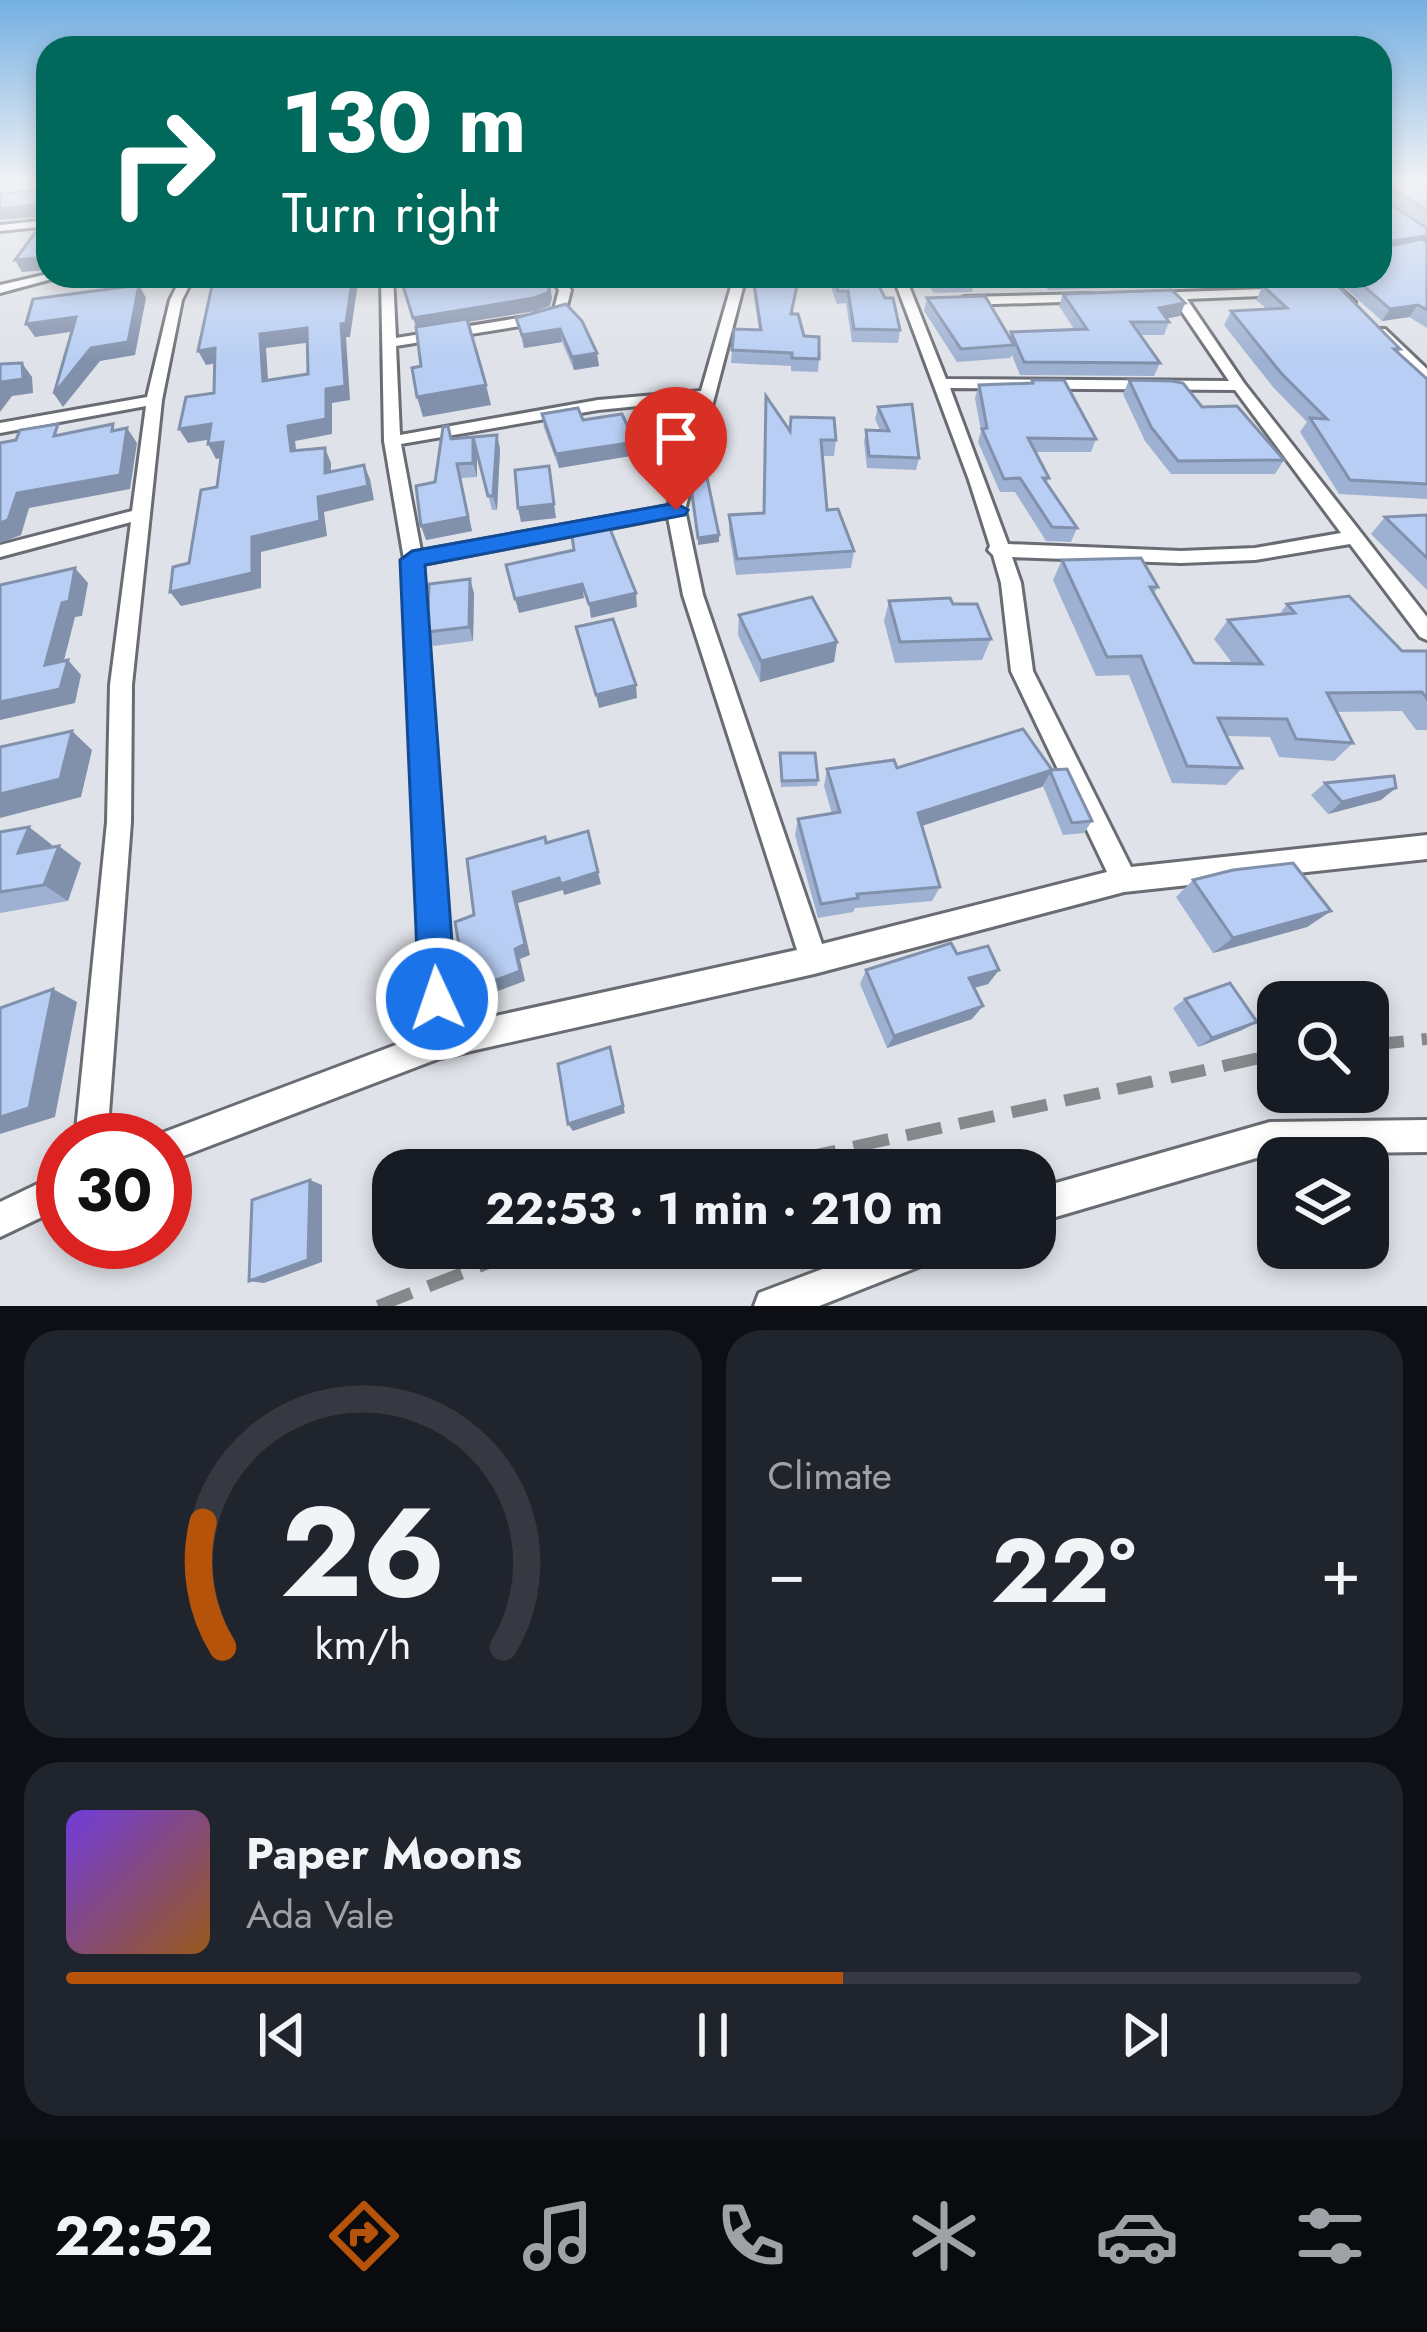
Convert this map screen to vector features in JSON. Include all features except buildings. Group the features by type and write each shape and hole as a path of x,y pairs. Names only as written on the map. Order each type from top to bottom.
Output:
{"street":[{"path":"2,290 36,281"},
{"path":"93,1113 119,822 121,685 154,400 182,288"},
{"path":"388,288 392,441 412,560 440,1043"},
{"path":"390,344 525,322 560,311 564,288"},
{"path":"736,288 676,510 693,596 814,959"},
{"path":"903,288 978,480 1015,600 1016,647 1022,671 1124,880"},
{"path":"1133,297 1335,289 1427,377"},
{"path":"1178,296 1239,386 1427,632"},
{"path":"952,301 1110,298"},
{"path":"907,302 930,302"},
{"path":"938,383 1239,386"},
{"path":"392,441 598,405 704,395"},
{"path":"0,428 154,400"},
{"path":"412,560 676,510"},
{"path":"0,551 141,514"},
{"path":"997,550 1218,556 1353,536"},
{"path":"192,1137 440,1043 814,959 1124,880 1427,847"},
{"path":"1056,1200 1270,1138 1427,1136"},
{"path":"0,1220 36,1202"},
{"path":"772,1306 869,1269"}],"railway":[{"path":"1389,1043 1427,1039"},
{"path":"844,1149 1257,1059"},
{"path":"378,1306 473,1269"}],"route":[{"path":"437,999 412,560 676,510"}]}
